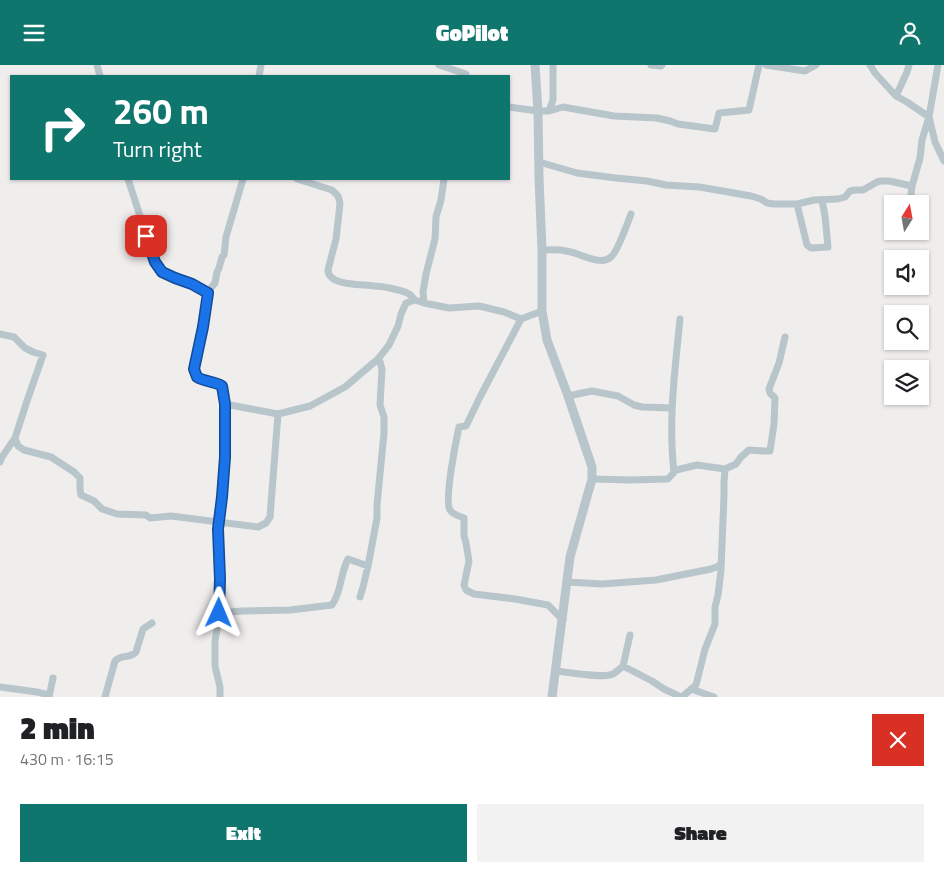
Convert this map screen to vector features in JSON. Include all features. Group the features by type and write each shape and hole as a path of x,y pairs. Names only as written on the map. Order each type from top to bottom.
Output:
{"street":[{"path":"439,65 466,75"},
{"path":"535,65 542,251 542,311 547,340 592,467 592,479 570,557 552,697"},
{"path":"549,111 552,100 554,65"},
{"path":"651,65 662,65"},
{"path":"510,107 549,111 563,107 614,116 657,119 716,129 719,113 749,110 759,65"},
{"path":"766,65 805,71 816,65"},
{"path":"870,65 896,96 929,117 935,142 944,161"},
{"path":"896,96 909,65"},
{"path":"911,195 920,158 922,140 929,117 938,65"},
{"path":"538,162 576,173 666,185 699,187 751,196 774,204 797,204 838,199 845,197 850,191 863,190 881,181 912,186"},
{"path":"128,180 155,262 162,272 192,284 208,293"},
{"path":"220,697 220,687 215,666 220,579 218,529 225,457 225,404 222,386 217,382 202,380 197,377 194,369 208,293 215,283 224,255 226,237 243,180"},
{"path":"302,180 332,190 338,196 340,203 336,239 328,271 333,280 394,289 409,294 415,300 424,303 449,307 479,306 504,312 521,319"},
{"path":"424,303 423,292 435,239 436,217 444,180"},
{"path":"797,204 807,245 811,248 828,247 822,200"},
{"path":"542,251 566,251 602,261 611,258 630,214"},
{"path":"225,404 278,414 310,407 345,387 378,359 389,345 406,303 415,300"},
{"path":"542,311 521,319 466,426 459,427 452,459 448,502 450,510 456,515 464,517 464,536 469,561 464,585 466,590 474,593 548,605 563,621"},
{"path":"674,472 672,408 680,319"},
{"path":"0,334 14,337 33,353 43,355 16,438 0,462"},
{"path":"592,479 668,479 676,470 697,465 725,469 736,464 749,450 770,451 775,398 769,389 779,363 785,337"},
{"path":"360,597 378,518 377,505 384,417 380,405 382,369 378,359"},
{"path":"568,396 592,391 618,396 634,405 642,407 672,408"},
{"path":"16,438 18,446 24,450 51,457 74,472 80,478 81,495 94,501 102,509 116,514 146,515 150,518 171,516 258,527 266,523 270,517 278,414"},
{"path":"623,667 682,697 696,685 705,649 715,624 715,607 721,563 725,469"},
{"path":"219,613 290,610 332,605 340,589 344,567 348,559 368,565"},
{"path":"567,582 602,584 656,580 711,569 719,566 721,563"},
{"path":"106,697 115,661 118,658 134,655 143,629 152,623"},
{"path":"555,671 588,675 613,674 623,667 630,635"},
{"path":"0,687 37,692 49,696 53,679"},
{"path":"691,689 714,697"}],"route":[{"path":"146,236 155,262 162,272 192,284 208,293 194,369 197,377 202,380 217,382 222,386 225,404 225,457 218,529 219,613"}]}
